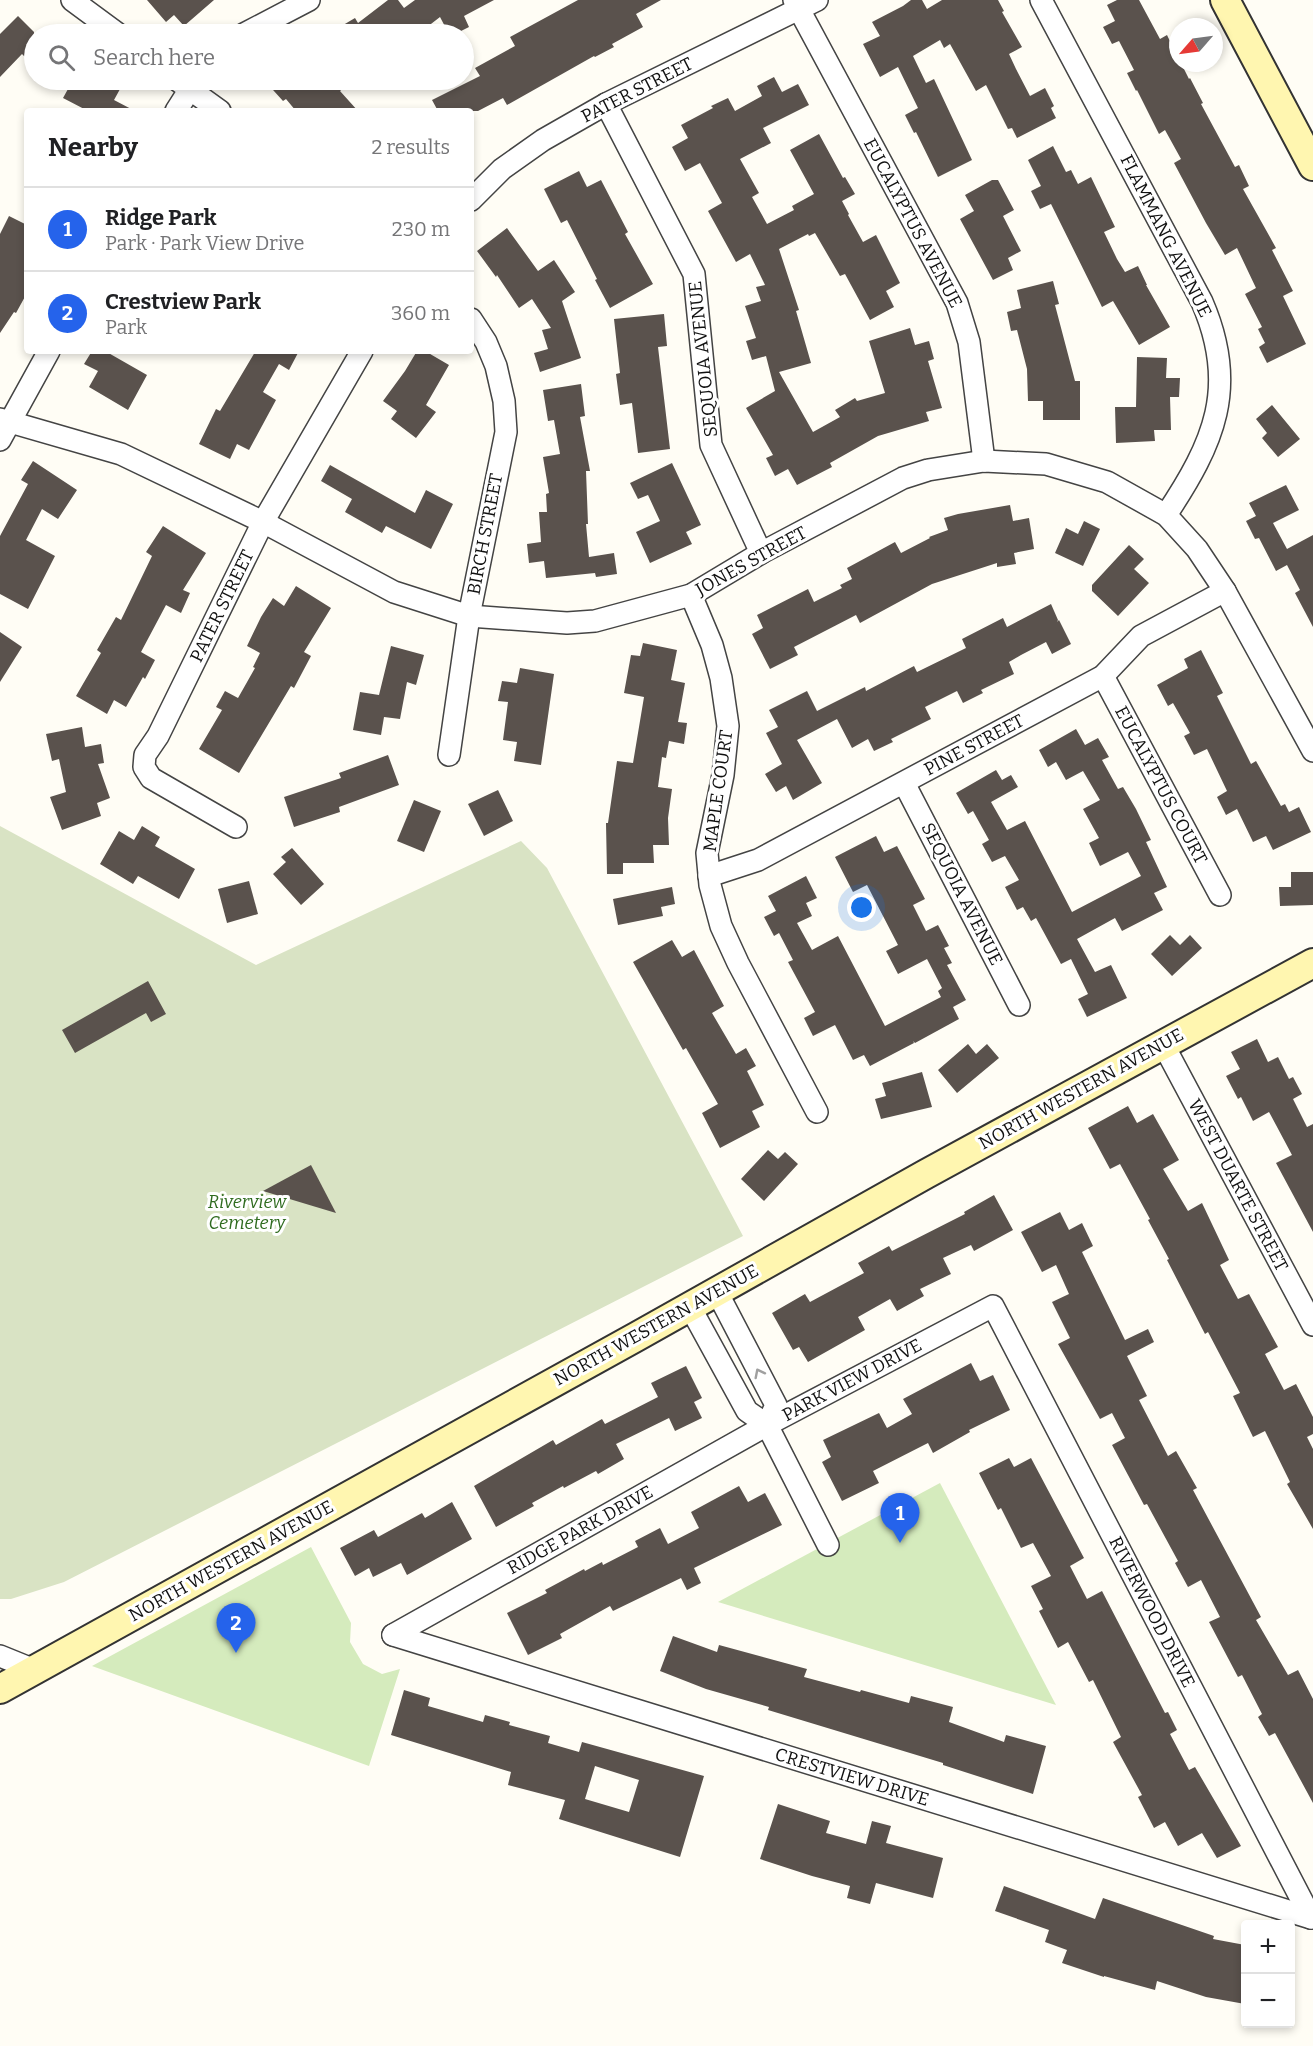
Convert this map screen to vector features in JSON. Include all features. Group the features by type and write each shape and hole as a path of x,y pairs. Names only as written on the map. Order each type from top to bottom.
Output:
{"main road":[{"path":"1225,0 1313,166"},
{"name":"NORTH WESTERN AVENUE","path":"0,1689 32,1669 690,1307 937,1168 1313,963"}],"street":[{"path":"72,0 104,24"},
{"path":"263,24 309,0"},
{"name":"FLAMMANG AVENUE","path":"1041,0 1202,302 1215,339 1219,384 1215,421 1195,471 1166,515"},
{"name":"PATER STREET","path":"474,197 502,169 543,140 803,3"},
{"name":"EUCALYPTUS AVENUE","path":"803,3 957,303 969,342 984,461"},
{"path":"177,108 186,90"},
{"path":"197,90 217,108"},
{"name":"SEQUOIA AVENUE","path":"606,105 694,274 711,445 761,553"},
{"name":"BIRCH STREET","path":"449,755 469,616 506,432 504,400 496,366 486,342 474,324"},
{"path":"0,440 5,420 47,354"},
{"name":"PATER STREET","path":"236,827 151,778 144,767 146,755 158,736 263,522 360,354"},
{"name":"JONES STREET","path":"5,420 121,454 263,522 394,592 469,616 567,623 595,621 691,595 761,553 903,478 928,470 984,461 1046,464 1107,482 1166,515 1197,549 1225,591 1313,751"},
{"name":"PINE STREET","path":"709,876 758,860 1102,676 1141,636 1225,591"},
{"name":"MAPLE COURT","path":"691,595 712,645 721,678 728,726 723,775 707,853 709,876 721,926 738,963 817,1112"},
{"name":"EUCALYPTUS COURT","path":"1102,676 1220,895"},
{"name":"SEQUOIA AVENUE","path":"904,783 1019,1005"},
{"name":"WEST DUARTE STREET","path":"1163,1044 1313,1325"},
{"path":"690,1307 747,1411 766,1425 776,1405 717,1292"},
{"name":"PARK VIEW DRIVE","path":"828,1545 766,1425 993,1306"},
{"name":"RIVERWOOD DRIVE","path":"993,1306 1311,1918"},
{"name":"RIDGE PARK DRIVE","path":"393,1635 766,1425"},
{"name":"CRESTVIEW DRIVE","path":"393,1635 1311,1918"},
{"path":"0,1656 32,1669"}],"green space":[{"name":"Riverview Cemetery","path":"0,826 256,965 521,841 547,868 743,1236 64,1582 11,1599 0,1599"},
{"path":"940,1483 1056,1705 718,1602"},
{"path":"311,1547 351,1623 350,1642 363,1664 382,1674 400,1669 369,1766 92,1666"}],"building":[{"path":"147,0 214,0 186,24 182,24 174,15 166,22"},
{"path":"388,0 398,0 404,8 415,0 494,0 464,16 468,24 444,24 440,17 431,24 345,24 355,18 358,23"},
{"path":"578,0 661,0 636,14 643,27 612,44 614,47 507,105 503,98 478,111 474,111 474,108 436,108 432,100 452,90 474,90 474,79 480,76 475,68 515,46 510,37"},
{"path":"911,0 922,0 927,9 942,0 998,0 1004,11 1002,12 1022,47 1009,54 1016,69 1030,96 1045,88 1054,106 1051,108 1056,118 1017,138 1012,128 1008,129 986,85 976,91 950,44 944,48 940,40 913,56 926,83 934,79 972,160 938,177 905,115 918,108 898,67 880,77 863,44 880,36 872,22"},
{"path":"1117,0 1139,0 1160,39 1167,35 1169,72 1186,72 1235,167 1239,165 1249,186 1243,189 1276,248 1272,250 1293,291 1283,296 1306,344 1267,363 1259,347 1265,343 1258,329 1262,327 1245,294 1256,288 1237,248 1225,255 1174,163 1181,159 1165,130 1159,134 1136,91 1127,73 1134,70 1119,41 1112,44 1103,27 1115,21 1107,5"},
{"path":"18,16 26,24 24,24 24,56 22,54 0,77 0,34"},
{"path":"774,77 782,92 798,84 809,105 763,128 771,143 740,159 759,193 752,197 767,224 794,210 792,206 814,194 790,150 819,134 843,178 845,177 855,194 842,201 848,215 863,242 876,235 900,283 886,291 894,307 870,320 845,274 840,276 815,233 809,236 808,234 779,249 799,310 796,311 811,363 779,372 813,432 840,417 835,410 855,398 857,401 885,393 869,341 910,328 915,345 929,341 934,359 928,361 942,408 926,412 929,421 878,436 830,463 832,467 797,485 788,469 775,476 766,458 773,455 746,408 775,391 766,356 752,360 746,341 756,338 745,306 761,301 756,287 765,285 750,254 736,262 708,211 722,203 700,163 685,171 672,147 688,138 681,125 728,98 735,111 762,96 757,86"},
{"path":"67,90 120,90 114,100 129,108 82,108 63,98"},
{"path":"273,90 341,90 355,108 294,108 286,99 283,101"},
{"path":"1053,146 1066,172 1071,170 1078,184 1091,177 1115,227 1104,232 1117,259 1125,272 1138,266 1170,327 1139,345 1113,301 1102,307 1051,204 1040,209 1031,191 1041,186 1028,160"},
{"path":"579,171 587,187 601,180 628,232 625,234 653,284 610,308 567,220 561,223 544,189"},
{"path":"992,180 998,180 1014,210 1003,216 1021,251 1008,258 1013,270 993,280 960,219 974,211 965,195"},
{"path":"9,216 24,224 24,298 0,333 0,234"},
{"path":"507,228 538,271 554,260 575,292 562,301 581,358 540,372 534,353 548,349 542,330 551,328 532,299 519,308 497,275 496,277 477,251"},
{"path":"1053,281 1059,304 1055,305 1075,381 1080,381 1080,420 1043,420 1043,401 1028,401 1027,369 1017,330 1011,331 1007,312 1021,308 1017,290"},
{"path":"664,314 667,346 658,347 670,449 638,453 632,403 620,405 616,374 620,373 614,319"},
{"path":"90,354 110,354 147,375 128,410 89,387 98,371 84,364"},
{"path":"254,354 297,354 289,370 279,364 263,392 276,400 249,450 237,444 230,459 199,444 216,409 220,411"},
{"path":"415,354 430,354 449,365 426,405 436,412 416,438 391,419 397,411 383,401"},
{"path":"1137,357 1167,358 1166,378 1180,378 1179,397 1170,397 1171,430 1154,430 1155,441 1116,443 1115,407 1136,407"},
{"path":"581,384 585,416 580,417 590,471 586,471 588,524 586,524 589,557 614,553 617,574 596,577 595,573 546,578 544,561 529,563 527,544 541,542 539,512 547,512 546,494 549,493 543,457 560,454 554,420 548,421 543,390"},
{"path":"1272,405 1300,439 1278,457 1262,438 1267,433 1256,419"},
{"path":"33,461 77,490 58,519 42,509 26,540 55,556 28,609 0,594 0,536 28,484 21,480"},
{"path":"672,463 701,525 686,532 692,544 650,563 636,532 660,521 648,495 638,499 630,483"},
{"path":"330,465 415,513 426,490 453,504 431,549 386,526 382,533 345,512 352,499 321,481"},
{"path":"1286,485 1299,510 1273,523 1287,549 1313,535 1313,627 1295,593 1300,590 1287,565 1276,571 1259,538 1255,539 1246,521 1256,516 1249,503"},
{"path":"1010,505 1013,521 1029,518 1034,549 1014,553 1016,564 997,567 997,563 932,584 860,623 856,615 794,647 798,655 770,669 752,634 763,628 757,615 808,589 814,602 842,588 840,585 852,579 847,568 895,542 901,553 929,537 948,530 944,518"},
{"path":"1084,521 1100,529 1083,566 1055,553 1066,528 1078,534"},
{"path":"163,526 206,553 183,590 190,593 181,613 166,605 141,652 155,660 145,679 143,677 126,707 114,700 107,714 76,696 101,653 97,650 116,617 121,620 152,556 146,552"},
{"path":"1129,545 1144,559 1134,569 1149,583 1118,616 1092,591 1092,585"},
{"path":"296,586 331,608 304,652 311,656 294,688 291,686 239,773 199,749 222,710 216,707 225,691 238,698 255,668 253,667 260,653 247,646 261,617 273,598 284,606"},
{"path":"1051,604 1057,622 1059,620 1071,644 1052,654 1046,642 1009,662 1014,674 981,690 983,693 963,703 957,691 925,707 931,719 891,739 893,742 874,751 868,739 852,748 837,719 797,740 822,783 793,800 786,786 776,792 765,774 782,764 766,733 778,727 769,710 807,691 817,711 865,687 866,691 914,666 917,672 966,648 962,639 1003,618 1007,627"},
{"path":"0,632 22,647 0,682"},
{"path":"643,643 677,650 671,680 685,683 678,722 687,723 684,744 669,741 666,758 662,757 658,787 672,789 668,818 669,845 653,845 654,863 623,863 623,874 607,874 606,823 608,823 617,761 633,763 644,697 624,693 631,655 640,656"},
{"path":"391,646 424,655 416,685 407,682 400,719 384,717 381,735 353,730 360,692 379,695"},
{"path":"1201,650 1223,693 1217,696 1251,764 1256,761 1281,806 1285,804 1289,812 1299,807 1311,832 1273,850 1266,836 1253,842 1237,809 1226,815 1217,797 1227,791 1207,749 1194,755 1184,736 1190,733 1173,703 1168,706 1157,685 1188,668 1184,659"},
{"path":"520,668 554,674 541,765 514,761 517,742 503,740 508,702 498,701 502,681 517,683"},
{"path":"82,727 85,747 101,744 104,763 98,764 110,798 97,803 101,816 62,830 50,797 66,792 59,759 52,761 46,734"},
{"path":"1076,729 1085,745 1098,738 1109,757 1102,760 1118,789 1123,787 1136,809 1151,840 1146,842 1167,887 1154,893 1163,910 1122,931 1115,918 1077,939 1095,972 1111,965 1127,998 1087,1017 1078,999 1088,994 1071,959 1061,964 1036,918 1031,921 1023,907 1017,910 1005,887 1019,880 1005,856 992,862 982,844 989,840 973,811 968,814 956,793 996,770 1002,780 1011,775 1018,787 991,802 1007,830 1025,821 1072,912 1141,876 1128,852 1100,866 1089,843 1099,838 1083,809 1100,800 1083,771 1066,780 1056,762 1048,767 1039,750"},
{"path":"388,755 399,785 339,807 340,812 294,827 284,797 341,778 339,773"},
{"path":"498,790 513,821 484,836 468,804"},
{"path":"414,800 441,811 424,852 397,841"},
{"path":"142,826 160,837 155,846 195,869 179,899 138,876 133,884 100,864 119,831 134,840"},
{"path":"876,836 884,852 897,846 925,899 913,905 926,931 938,925 949,946 944,948 952,963 947,965 966,1000 953,1007 959,1019 915,1043 913,1041 914,1043 870,1066 864,1055 853,1060 835,1025 813,1036 804,1018 815,1012 788,962 793,960 779,933 774,936 764,917 776,911 768,896 806,876 817,898 806,903 812,916 797,923 812,950 838,936 885,1026 941,997 938,991 942,988 927,959 898,974 886,951 898,945 867,885 853,892 835,857"},
{"path":"292,848 324,884 301,905 273,874 286,862 281,857"},
{"path":"1291,872 1313,872 1313,905 1280,906 1279,887 1291,887"},
{"path":"249,881 258,914 227,923 218,889"},
{"path":"672,887 675,904 661,907 663,916 618,925 613,899"},
{"path":"1170,935 1180,945 1190,935 1202,948 1172,976 1151,954"},
{"path":"672,940 682,957 694,950 724,1006 712,1013 736,1054 746,1048 756,1066 747,1071 764,1105 752,1111 760,1127 720,1148 702,1113 718,1104 686,1048 683,1050 633,962"},
{"path":"148,981 166,1014 151,1022 146,1013 75,1053 62,1030"},
{"path":"1257,1039 1268,1062 1278,1057 1289,1079 1293,1077 1302,1094 1293,1099 1307,1127 1313,1124 1313,1232 1276,1163 1292,1155 1269,1112 1253,1121 1241,1097 1238,1099 1226,1076 1240,1069 1231,1052"},
{"path":"968,1044 976,1054 987,1044 999,1058 957,1093 938,1070"},
{"path":"922,1072 932,1107 881,1119 875,1099 886,1096 882,1083"},
{"path":"1128,1106 1137,1123 1153,1114 1179,1160 1163,1169 1188,1211 1202,1203 1229,1260 1220,1265 1238,1299 1249,1294 1278,1347 1265,1354 1284,1390 1296,1384 1313,1417 1313,1434 1307,1437 1313,1449 1313,1529 1287,1484 1290,1482 1265,1431 1253,1437 1233,1396 1240,1393 1208,1332 1205,1334 1167,1260 1169,1259 1148,1220 1150,1219 1120,1164 1110,1169 1088,1128"},
{"path":"768,1150 778,1159 785,1152 798,1164 764,1201 741,1179"},
{"path":"311,1165 336,1213 263,1191"},
{"path":"994,1195 1013,1230 974,1251 971,1245 943,1258 951,1274 920,1289 924,1296 897,1311 890,1299 858,1317 865,1330 808,1362 799,1347 793,1350 772,1313 805,1294 810,1302 864,1273 858,1263 889,1246 892,1251 965,1214 964,1212"},
{"path":"1060,1212 1069,1230 1082,1223 1093,1246 1082,1252 1125,1340 1148,1329 1154,1342 1127,1356 1147,1396 1139,1400 1168,1456 1176,1451 1197,1488 1193,1490 1261,1617 1256,1620 1288,1675 1298,1670 1313,1699 1313,1803 1275,1733 1269,1736 1258,1717 1262,1714 1242,1675 1238,1677 1209,1622 1220,1617 1201,1580 1188,1587 1175,1563 1178,1561 1147,1504 1144,1505 1112,1445 1125,1438 1112,1413 1100,1419 1058,1344 1070,1338 1052,1302 1069,1294 1056,1265 1042,1272 1021,1232"},
{"path":"971,1363 980,1381 993,1375 1010,1410 969,1430 970,1432 933,1453 928,1443 873,1471 879,1483 842,1501 822,1462 831,1457 823,1440 879,1413 887,1428 912,1414 903,1399"},
{"path":"686,1366 702,1398 694,1402 702,1418 675,1431 669,1418 616,1444 624,1459 598,1474 596,1471 564,1488 563,1486 532,1503 534,1506 496,1527 474,1486 553,1440 556,1445 602,1419 605,1424 658,1397 651,1383"},
{"path":"1009,1458 1014,1467 1031,1458 1084,1558 1070,1566 1087,1599 1102,1591 1165,1713 1168,1712 1177,1730 1170,1734 1189,1770 1195,1767 1241,1846 1217,1858 1202,1833 1178,1846 1165,1822 1154,1828 1138,1797 1142,1795 1113,1742 1121,1737 1093,1680 1089,1682 1068,1642 1058,1648 1039,1611 1043,1609 1031,1586 1051,1576 1033,1543 1021,1548 1001,1508 998,1510 979,1473"},
{"path":"739,1486 748,1502 765,1493 782,1525 694,1568 701,1583 687,1590 681,1578 613,1611 610,1606 560,1634 562,1638 528,1655 507,1613 547,1593 545,1590 584,1569 585,1571 602,1562 603,1565 638,1547 635,1541 660,1528 668,1544 699,1528 691,1512"},
{"path":"452,1502 472,1539 407,1575 401,1563 373,1577 369,1568 355,1576 340,1548 374,1530 378,1537 422,1513 425,1518"},
{"path":"673,1636 717,1652 719,1645 807,1669 804,1677 860,1692 861,1690 909,1703 911,1696 953,1707 949,1722 1004,1742 1006,1735 1046,1746 1033,1794 943,1765 943,1763 768,1710 769,1707 706,1689 660,1671"},
{"path":"404,1690 430,1698 428,1706 483,1722 485,1715 510,1722 509,1725 550,1736 548,1743 579,1752 582,1742 704,1776 680,1857 559,1819 565,1800 508,1785 511,1772 391,1735","holes":["595,1766 639,1780 629,1812 585,1799"]},
{"path":"778,1804 830,1821 826,1833 866,1844 872,1821 891,1826 886,1843 943,1858 933,1898 876,1883 870,1904 847,1898 850,1886 760,1859"},
{"path":"1004,1886 1095,1919 1103,1898 1214,1936 1213,1939 1241,1944 1241,2003 1206,1997 1157,1981 1155,1990 1062,1963 1067,1950 1045,1942 1049,1930 995,1911"}],"place":[{"name":"Ridge Park","path":"900,1543"},
{"name":"Crestview Park","path":"236,1653"}]}
